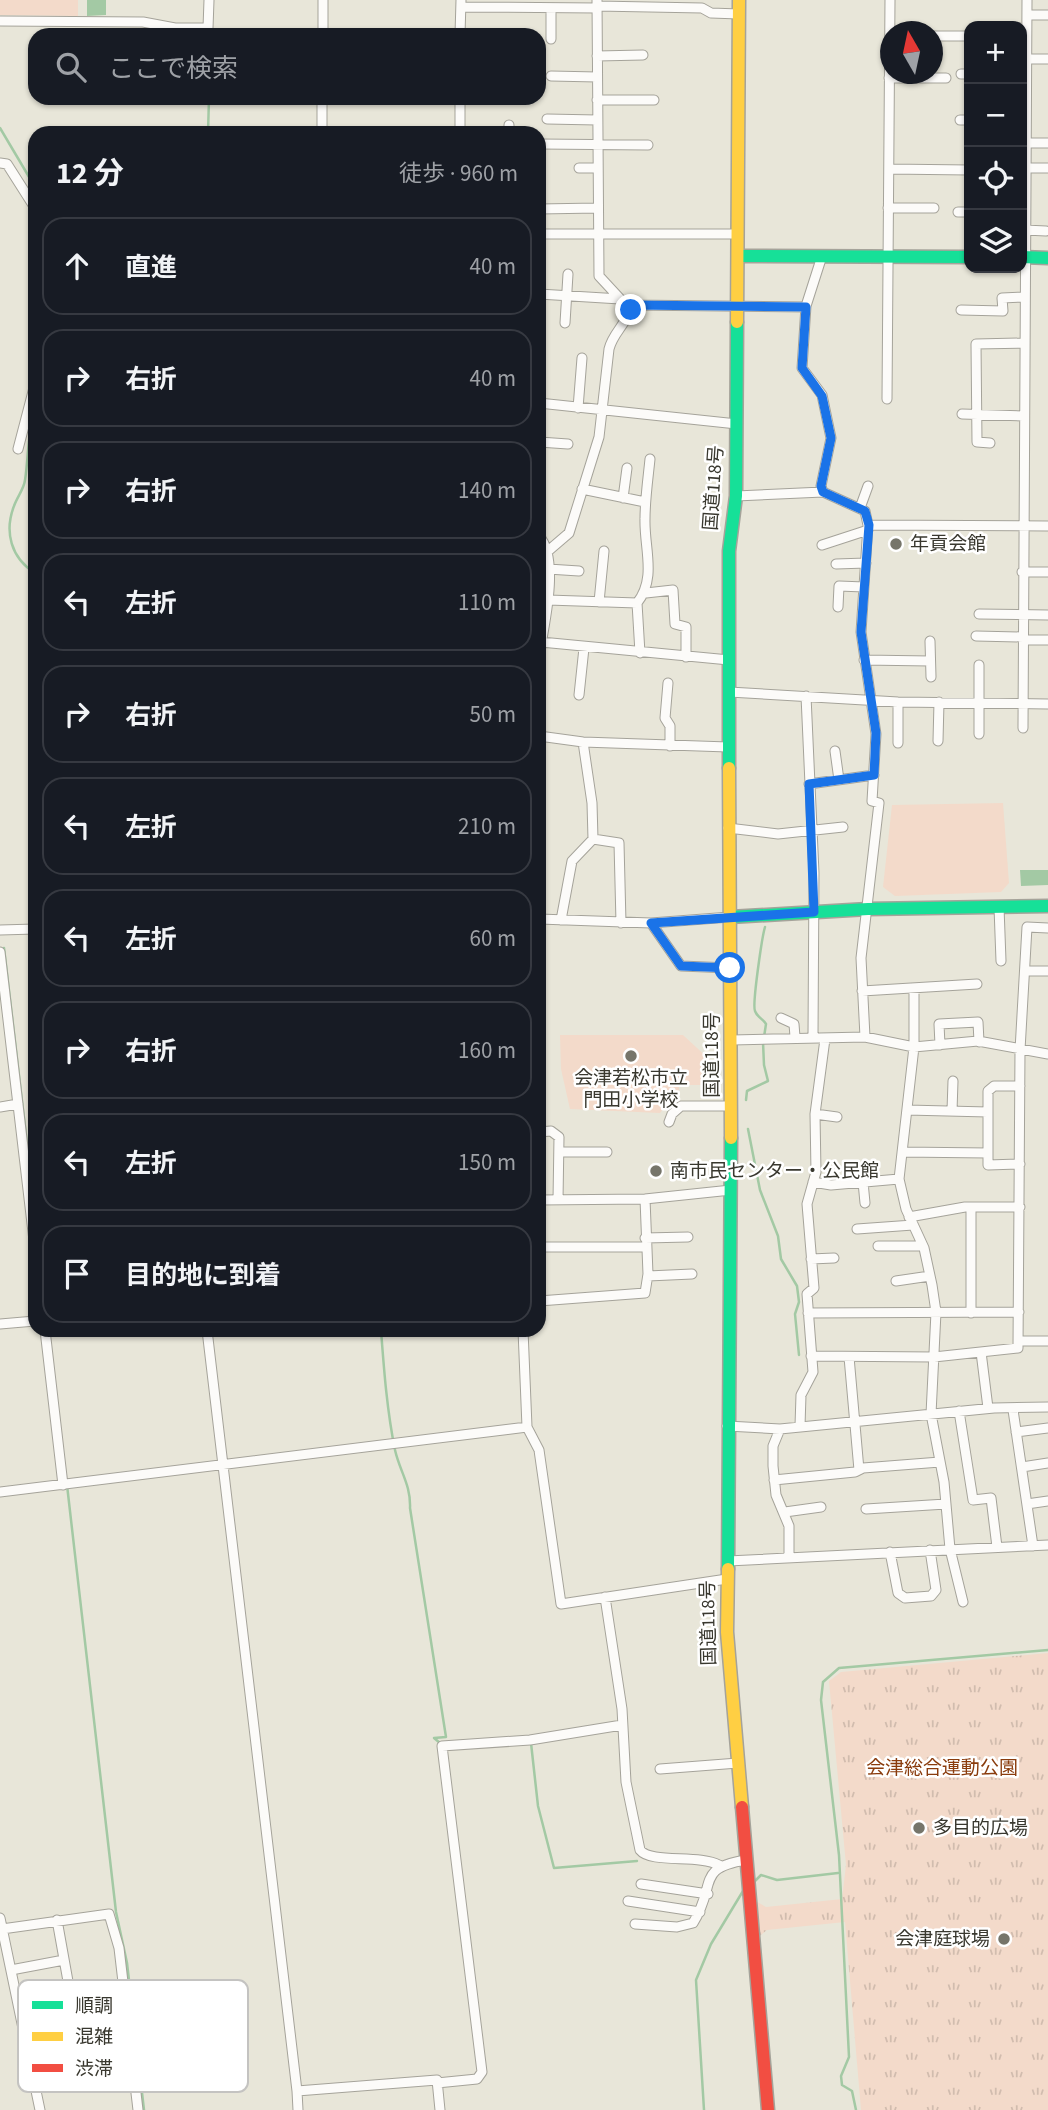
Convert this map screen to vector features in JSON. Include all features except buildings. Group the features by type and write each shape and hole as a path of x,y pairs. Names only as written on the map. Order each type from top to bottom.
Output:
{"main road":[{"name":"国道118号","path":"739,0 736,496 730,537 728,747 732,1040 727,1426 728,1659 768,2110"},
{"path":"738,256 964,257"},
{"path":"1027,257 1048,258"},
{"path":"730,916 868,909 1048,906"}],"street":[{"path":"0,21 143,22 175,28 208,28 209,0"},
{"path":"323,0 323,28"},
{"path":"890,0 890,21"},
{"path":"1026,21 1027,0"},
{"path":"460,28 461,3 551,8 597,5 702,8 711,13 739,14"},
{"path":"597,5 599,276 620,299 631,305 806,307"},
{"path":"551,8 551,39"},
{"path":"1027,15 1048,15"},
{"path":"943,36 964,36"},
{"path":"597,56 643,55"},
{"path":"1027,59 1048,59"},
{"path":"551,76 597,77"},
{"path":"887,399 889,84"},
{"path":"597,100 653,100"},
{"path":"322,105 322,126"},
{"path":"460,105 460,126"},
{"path":"547,119 597,120"},
{"path":"1027,143 1048,144"},
{"path":"546,144 648,145"},
{"path":"0,163 7,164 28,195"},
{"path":"579,168 597,169"},
{"path":"1027,169 1048,168"},
{"path":"889,169 964,170"},
{"path":"546,209 597,208"},
{"path":"888,208 934,208"},
{"path":"958,212 964,212"},
{"path":"1027,230 1046,231"},
{"path":"546,234 738,234"},
{"path":"822,256 806,307 802,368 822,396 831,438 822,473 823,492"},
{"path":"1023,273 1023,727"},
{"path":"565,323 568,274"},
{"path":"546,294 620,299"},
{"path":"961,310 1003,311 1002,298 1024,297"},
{"path":"548,551 569,533 604,411 608,349 612,338 629,315 631,305"},
{"path":"990,443 977,442 976,344 1024,343"},
{"path":"578,408 582,358"},
{"path":"546,404 737,424"},
{"path":"18,449 28,411"},
{"path":"962,414 1023,416"},
{"path":"546,442 568,444"},
{"path":"640,653 637,603 646,593 650,559 645,502 650,459"},
{"path":"623,498 627,468"},
{"path":"860,509 868,486"},
{"path":"582,489 645,502"},
{"path":"736,496 823,492 865,511 868,527 861,632 877,752 872,801 879,803 861,958 865,1037"},
{"path":"822,545 868,527 1048,526"},
{"path":"546,548 546,591"},
{"path":"598,602 604,551"},
{"path":"836,564 866,563"},
{"path":"548,569 579,571"},
{"path":"1022,572 1048,572"},
{"path":"838,607 839,586 864,587"},
{"path":"646,593 673,590 675,624 686,627 686,657"},
{"path":"546,602 637,603"},
{"path":"979,614 1048,615"},
{"path":"975,636 1048,640"},
{"path":"930,641 931,677"},
{"path":"546,643 729,660"},
{"path":"579,695 584,648"},
{"path":"864,660 930,661"},
{"path":"979,665 979,734"},
{"path":"668,683 665,718 670,726 670,746"},
{"path":"729,692 870,701 1048,704"},
{"path":"806,696 814,912 813,1036"},
{"path":"898,702 898,743"},
{"path":"938,741 939,702"},
{"path":"546,737 583,742 728,747"},
{"path":"561,920 572,861 593,839 592,803 583,742"},
{"path":"835,751 839,780"},
{"path":"809,784 874,775"},
{"path":"728,828 778,834 843,827"},
{"path":"593,839 620,843 621,923"},
{"path":"999,907 1001,961"},
{"path":"546,919 651,923 730,916"},
{"path":"651,923 681,966 730,968"},
{"path":"811,1356 934,1357 1018,1348 1020,1050 1027,971 1027,927 1048,928"},
{"path":"0,930 28,929"},
{"path":"0,952 28,1189"},
{"path":"1027,971 1048,971"},
{"path":"862,991 977,984"},
{"path":"914,988 914,1047 899,1179 911,1221 923,1246 936,1312 930,1414 940,1462 950,1549 963,1602"},
{"path":"781,1018 794,1024 795,1037"},
{"path":"940,1045 939,1024 978,1022 979,1042"},
{"path":"732,1040 813,1036 825,1039 865,1037 914,1047 979,1042 1048,1054"},
{"path":"800,1426 801,1395 813,1372 807,1294 814,1288 807,1204 813,1182 815,1114 825,1039"},
{"path":"952,1111 953,1082"},
{"path":"1020,1086 989,1088 988,1165 1020,1164"},
{"path":"0,1107 18,1104"},
{"path":"669,1122 672,1114 681,1106 731,1106"},
{"path":"907,1110 988,1112"},
{"path":"815,1114 837,1117"},
{"path":"546,1131 551,1131 559,1137 558,1200"},
{"path":"559,1152 607,1152"},
{"path":"902,1152 988,1153"},
{"path":"813,1182 831,1185 899,1179"},
{"path":"863,1182 865,1203"},
{"path":"546,1200 645,1199 731,1190"},
{"path":"546,1300 645,1293 648,1276 645,1199"},
{"path":"857,1229 971,1208 1020,1208"},
{"path":"971,1208 971,1313"},
{"path":"546,1247 688,1237"},
{"path":"878,1246 923,1246"},
{"path":"811,1259 834,1258"},
{"path":"648,1276 692,1273"},
{"path":"895,1281 930,1276"},
{"path":"807,1313 1019,1312"},
{"path":"0,1324 28,1322"},
{"path":"46,1337 63,1485"},
{"path":"208,1337 298,2110"},
{"path":"523,1337 527,1427 539,1450 561,1604 727,1579"},
{"path":"1018,1341 1048,1341"},
{"path":"981,1352 988,1408"},
{"path":"849,1357 859,1470"},
{"path":"727,1426 780,1429 988,1408 1048,1408"},
{"path":"1013,1410 1033,1546"},
{"path":"959,1411 973,1500 991,1498 997,1547"},
{"path":"0,1492 224,1467 527,1427"},
{"path":"1016,1432 1048,1427"},
{"path":"780,1429 774,1446 774,1480 776,1495 785,1511 789,1526 789,1556"},
{"path":"774,1480 940,1462"},
{"path":"1022,1467 1048,1463"},
{"path":"1027,1504 1048,1501"},
{"path":"866,1509 946,1504"},
{"path":"785,1511 821,1507"},
{"path":"728,1561 1048,1545"},
{"path":"890,1552 898,1593 905,1598 931,1596 936,1590 930,1550"},
{"path":"605,1597 622,1725 626,1782 640,1850 649,1857 706,1860 719,1865 746,1860"},
{"path":"297,2091 477,2079 482,2072 442,1746 530,1740 622,1725"},
{"path":"660,1769 738,1763"},
{"path":"635,1924 677,1927 694,1923 708,1894 710,1874 719,1865"},
{"path":"641,1884 708,1894"},
{"path":"628,1901 700,1912"},
{"path":"2,1929 109,1914 119,1948 123,1980"},
{"path":"0,1918 18,2004"},
{"path":"57,1920 69,1980"},
{"path":"11,1970 64,1960"},
{"path":"438,2082 440,2110"},
{"path":"36,2092 40,2110"},
{"path":"136,2092 138,2110"}],"green space":[{"path":"0,0 78,0 78,16 0,15"},
{"path":"1003,803 1009,883 1001,892 895,896 883,887 892,805"},
{"path":"560,1035 683,1035 710,1060 710,1085 679,1085 679,1098 669,1102 660,1113 570,1109 561,1069"},
{"name":"会津総合運動公園","path":"1048,1653 1048,2110 861,2110 845,1922 767,1930 756,1939 752,1899 766,1907 842,1899 846,1865 829,1681 841,1672"}],"shaded area":[{"path":"87,0 106,0 106,15 87,16"},
{"path":"1020,870 1048,870 1048,885 1021,886"}],"waterway":[{"path":"208,126 209,105"},
{"path":"0,128 28,175"},
{"path":"28,445 24,483 14,506 10,525 15,552 28,568"},
{"path":"764,1037 766,1024 756,1013 754,1006 765,927"},
{"path":"4,948 28,1152"},
{"path":"746,1100 747,1091 768,1081 763,1042"},
{"path":"748,1129 760,1190 778,1236 781,1259 797,1286 799,1302 795,1314 799,1355"},
{"path":"382,1337 392,1435 409,1492 446,1737 434,1738 440,1743"},
{"path":"67,1485 116,1912 129,1980"},
{"path":"856,2110 852,2091 842,2085 841,2076 849,2057 839,1855 821,1700 823,1682 839,1668 1048,1650"},
{"path":"528,1743 531,1743 538,1806 554,1868 637,1861"},
{"path":"754,1882 761,1875 777,1880 838,1873"},
{"path":"704,2110 696,1980 711,1944 743,1891"},
{"path":"142,2092 144,2110"}],"traffic: fast":[{"path":"738,256 964,257"},
{"path":"1027,257 1048,258"},
{"path":"729,768 729,551 736,496 737,322"},
{"path":"730,917 868,909 1048,906"},
{"path":"728,1569 731,1138"}],"traffic: slow":[{"path":"737,322 739,0"},
{"path":"729,768 731,1138"},
{"path":"728,1569 727,1632 742,1807"}],"traffic: jam":[{"path":"742,1807 768,2110"}],"place":[{"name":"年貢会館","path":"896,544"},
{"name":"会津若松市立 門田小学校","path":"631,1056"},
{"name":"南市民センター・公民館","path":"656,1171"},
{"name":"多目的広場","path":"919,1828"},
{"name":"会津庭球場","path":"1004,1939"}],"route":[{"path":"631,310 631,305 806,307 802,368 804,375 822,396 825,421 831,438 821,486 823,492 865,511 869,525 861,632 876,733 874,775 809,784 814,912 651,923 681,966 730,968"}]}
